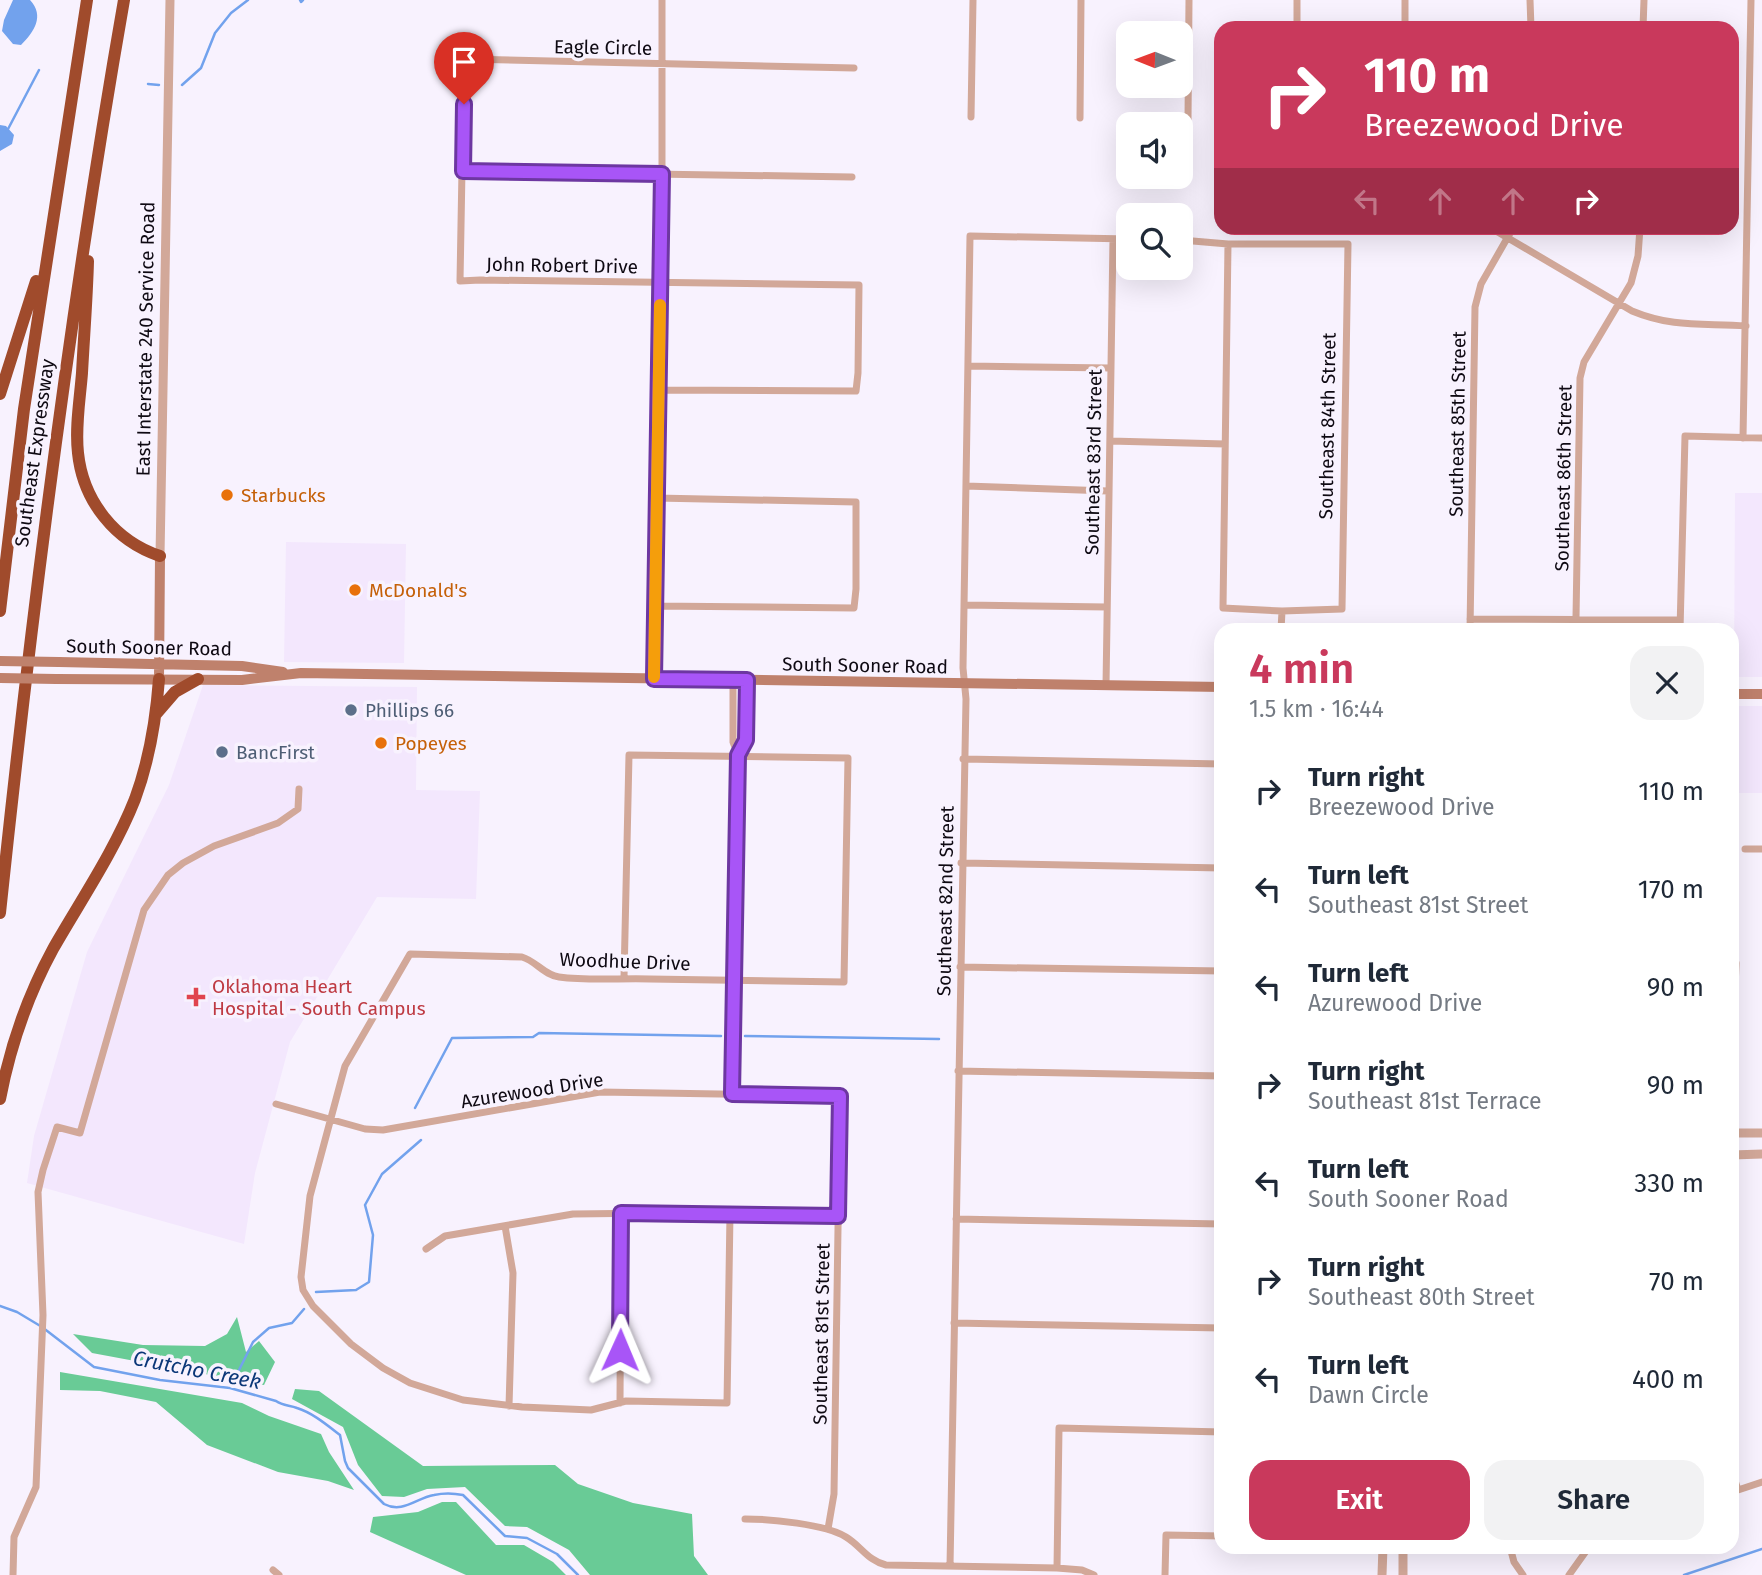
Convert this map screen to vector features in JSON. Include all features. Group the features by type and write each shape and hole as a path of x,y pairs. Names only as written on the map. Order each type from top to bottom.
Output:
{"highway":[{"name":"Southeast Expressway","path":"0,611 24,409 87,0"},
{"name":"Southeast Expressway","path":"0,913 47,500 89,212 124,0"},
{"path":"89,212 87,299 77,438 81,469 90,496 105,518 137,548 160,556"},
{"path":"0,394 47,251"},
{"path":"0,1099 14,1042 35,986 134,801 156,714 159,679"},
{"path":"156,714 175,692 198,679"}],"main road":[{"name":"East Interstate 240 Service Road","path":"159,679 160,556"},
{"name":"South Sooner Road","path":"0,662 242,666 298,673 1214,687"},
{"name":"South Sooner Road","path":"0,678 242,680 298,673"},
{"path":"1739,694 1762,694"}],"street":[{"name":"East Interstate 240 Service Road","path":"160,556 170,0"},
{"path":"654,679 662,0"},
{"path":"971,117 973,0"},
{"path":"1080,118 1081,0"},
{"path":"1188,112 1189,0"},
{"path":"1297,0 1297,21"},
{"path":"1405,0 1405,21"},
{"path":"1530,0 1531,21"},
{"path":"1643,21 1644,0"},
{"path":"1743,438 1751,0"},
{"name":"Eagle Circle","path":"463,171 464,59 854,68"},
{"path":"463,171 852,177"},
{"name":"John Robert Drive","path":"463,171 460,281 859,285 856,391 658,390"},
{"path":"1504,235 1632,311 1665,323 1746,326"},
{"name":"Southeast 86th Street","path":"1576,618 1580,378 1584,362 1631,283 1638,256 1640,235"},
{"name":"Southeast 82nd Street","path":"950,1566 970,236 1112,239"},
{"name":"Southeast 85th Street","path":"1470,623 1475,307 1481,284 1508,237"},
{"name":"Southeast 83rd Street","path":"1106,685 1112,239"},
{"path":"1193,241 1228,244 1223,608 1282,611 1281,623"},
{"name":"Southeast 84th Street","path":"1228,244 1348,244 1342,609 1282,611"},
{"path":"968,366 1110,369"},
{"path":"1470,619 1680,620 1685,436 1762,438"},
{"path":"1110,442 1225,444"},
{"path":"966,486 1108,491"},
{"path":"654,606 854,608 856,589 856,502 656,498"},
{"path":"964,605 1107,607"},
{"path":"732,1094 738,755 733,742 733,680"},
{"path":"738,755 746,740 747,680"},
{"path":"624,978 629,755 738,755"},
{"name":"Woodhue Drive","path":"330,1119 345,1066 410,954 522,957 547,973 559,977 844,982 848,758 738,755"},
{"path":"963,759 1214,764"},
{"path":"13,1575 14,1537 36,1487 43,1315 38,1192 57,1127 80,1133 144,910 168,876 183,863 214,846 278,823 298,809 299,789"},
{"path":"1745,849 1762,849"},
{"path":"961,863 1214,867"},
{"path":"960,967 1214,971"},
{"path":"958,1071 1214,1076"},
{"name":"Azurewood Drive","path":"276,1104 365,1129 383,1130 600,1092 840,1096"},
{"name":"Southeast 81st Street","path":"828,1529 834,1494 840,1096"},
{"path":"330,1119 310,1196 301,1267 303,1290 313,1306 369,1358 410,1383 463,1400 509,1406 591,1410 637,1401 727,1403 730,1214"},
{"path":"1739,1133 1762,1133"},
{"path":"1739,1154 1762,1154"},
{"path":"620,1403 621,1213"},
{"path":"426,1249 445,1236 573,1214 838,1216"},
{"path":"956,1219 1214,1224"},
{"path":"505,1226 513,1273 509,1406"},
{"path":"954,1323 1214,1328"},
{"path":"1057,1568 1059,1428 1214,1432"},
{"path":"1739,1490 1762,1482"},
{"path":"745,1519 769,1518 828,1529 848,1538 879,1563 1057,1568 1082,1570 1094,1575"},
{"path":"1165,1575 1166,1535 1214,1536"},
{"path":"1382,1575 1383,1554"},
{"path":"1403,1575 1404,1554"},
{"path":"1512,1554 1523,1575"},
{"path":"1569,1575 1584,1554"}],"shaded area":[{"path":"1735,493 1762,493 1762,677 1739,677 1739,623 1734,623"},
{"path":"286,542 406,544 404,663 284,662"},
{"name":"Oklahoma Heart Hospital - South Campus","path":"203,685 417,687 416,790 480,791 476,899 377,897 290,1042 255,1173 244,1244 27,1183 34,1136 87,952 169,785"},
{"path":"1739,706 1762,706 1762,793 1739,793"}],"green space":[{"path":"237,1317 246,1352 259,1341 275,1362 264,1385 92,1353 73,1334 143,1345 205,1346 227,1334"},
{"path":"60,1372 242,1403 269,1416 321,1434 329,1452 354,1490 328,1481 278,1472 207,1445 156,1402 100,1391 60,1390"},
{"path":"295,1389 319,1391 423,1466 555,1465 578,1484 633,1503 692,1514 694,1556 708,1575 590,1575 569,1550 527,1527 505,1526 465,1487 427,1489 404,1497 382,1496 358,1465 343,1427 292,1399"},
{"path":"442,1502 456,1502 496,1545 524,1545 553,1562 566,1575 466,1575 370,1532 373,1517 418,1512"}],"water":[{"path":"13,0 30,0 37,12 34,29 21,45 13,44 2,31"},
{"path":"0,125 6,126 14,135 12,144 0,151"}],"waterway":[{"path":"182,85 201,68 215,33 231,13 248,0"},
{"path":"300,0 303,0"},
{"path":"7,131 39,70"},
{"path":"148,84 159,85"},
{"path":"415,1108 452,1038 533,1037 539,1033 721,1036"},
{"path":"745,1036 939,1039"},
{"path":"316,1292 356,1290 369,1282 373,1235 365,1205 382,1174 421,1140"},
{"name":"Crutcho Creek","path":"0,1306 17,1312 42,1327 94,1367 160,1380 230,1388 303,1410 340,1435 348,1468 384,1504 397,1507 437,1494 463,1495 505,1536 527,1538 557,1554 578,1575"},
{"path":"230,1388 253,1342 269,1328 292,1323 304,1309"},
{"path":"1684,1575 1762,1549"}],"slow traffic":[{"path":"654,677 660,305"}],"place":[{"name":"Starbucks","path":"227,495"},
{"name":"McDonald's","path":"355,590"},
{"name":"Phillips 66","path":"351,710"},
{"name":"Popeyes","path":"381,743"},
{"name":"BancFirst","path":"222,752"},
{"name":"Oklahoma Heart Hospital - South Campus","path":"196,997"}],"route":[{"path":"464,104 463,171 662,174 654,679 747,680 746,740 738,755 732,1094 840,1096 838,1216 621,1213 620,1350"}]}
